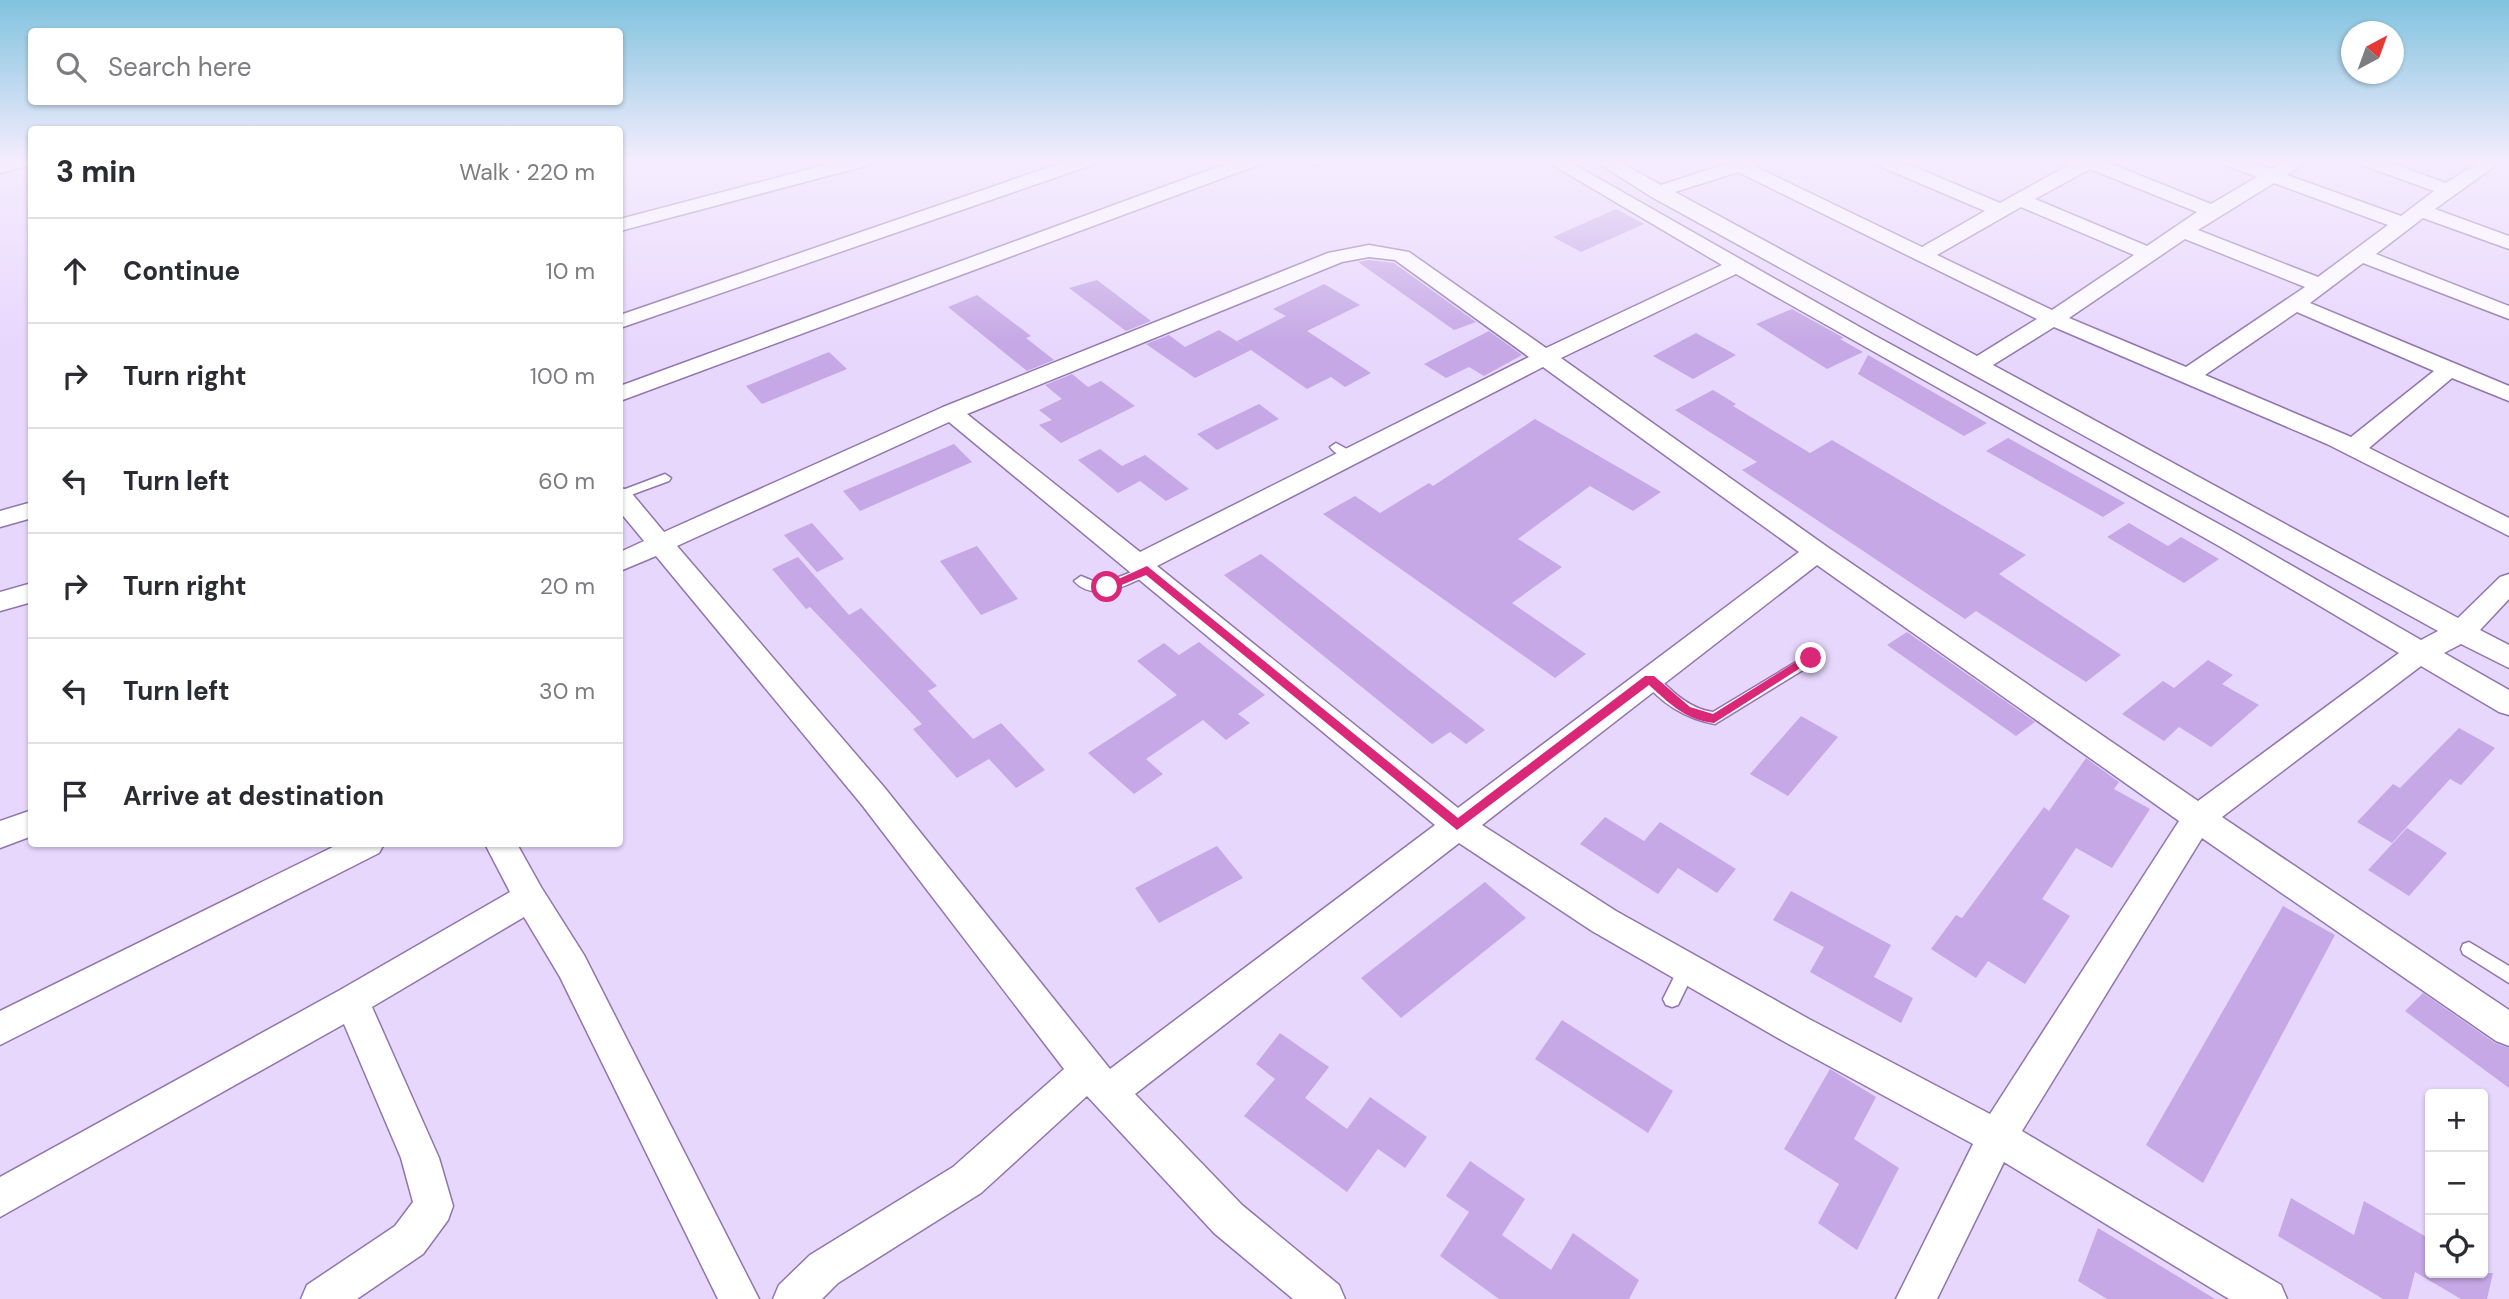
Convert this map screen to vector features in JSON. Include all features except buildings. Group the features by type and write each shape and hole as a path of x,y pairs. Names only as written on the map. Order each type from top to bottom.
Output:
{"street":[{"path":"623,321 910,222"},
{"path":"623,393 1087,222"},
{"path":"1660,222 2228,540 2509,704"},
{"path":"1711,222 2509,658"},
{"path":"1857,222 1920,256 2053,319 2190,375 2332,439 2509,528"},
{"path":"1920,256 1980,222"},
{"path":"2073,222 2148,254"},
{"path":"1975,366 2053,319 2197,222"},
{"path":"2397,222 2403,224"},
{"path":"2190,375 2295,304 2406,222"},
{"path":"2451,222 2509,243"},
{"path":"2183,231 2319,285"},
{"path":"623,560 951,412 1335,257 1361,250 1385,250 1402,256 1817,552 2198,818 2509,1030"},
{"path":"2360,255 2509,313"},
{"path":"1143,567 1343,452 1737,266"},
{"path":"2295,304 2509,394"},
{"path":"2332,439 2349,445 2360,443 2450,369"},
{"path":"951,412 1457,825 1604,921 1997,1137 2267,1299"},
{"path":"623,500 873,796 1098,1081 1228,1219 1325,1299"},
{"path":"0,519 28,511"},
{"path":"793,1299 824,1269 967,1180 1098,1081 1457,825 1817,552"},
{"path":"1916,1299 1997,1137 2198,818 2419,653 2461,632 2509,583"},
{"path":"0,601 28,593"},
{"path":"0,835 28,824"},
{"path":"0,1029 362,847"},
{"path":"503,847 529,897 572,966 739,1299"},
{"path":"0,1198 352,1001 529,897"},
{"path":"321,1299 409,1240 434,1206 420,1158 352,1001"}],"lane":[{"path":"623,495 665,478"},
{"path":"1081,580 1096,587 1107,587 1143,567"},
{"path":"1650,679 1686,710 1701,717 1714,718 1811,658"},
{"path":"2469,949 2509,975"},
{"path":"1672,999 1687,968"}],"route":[{"path":"1107,587 1147,570 1457,825 1650,679 1686,710 1701,717 1714,718 1811,658"}]}
